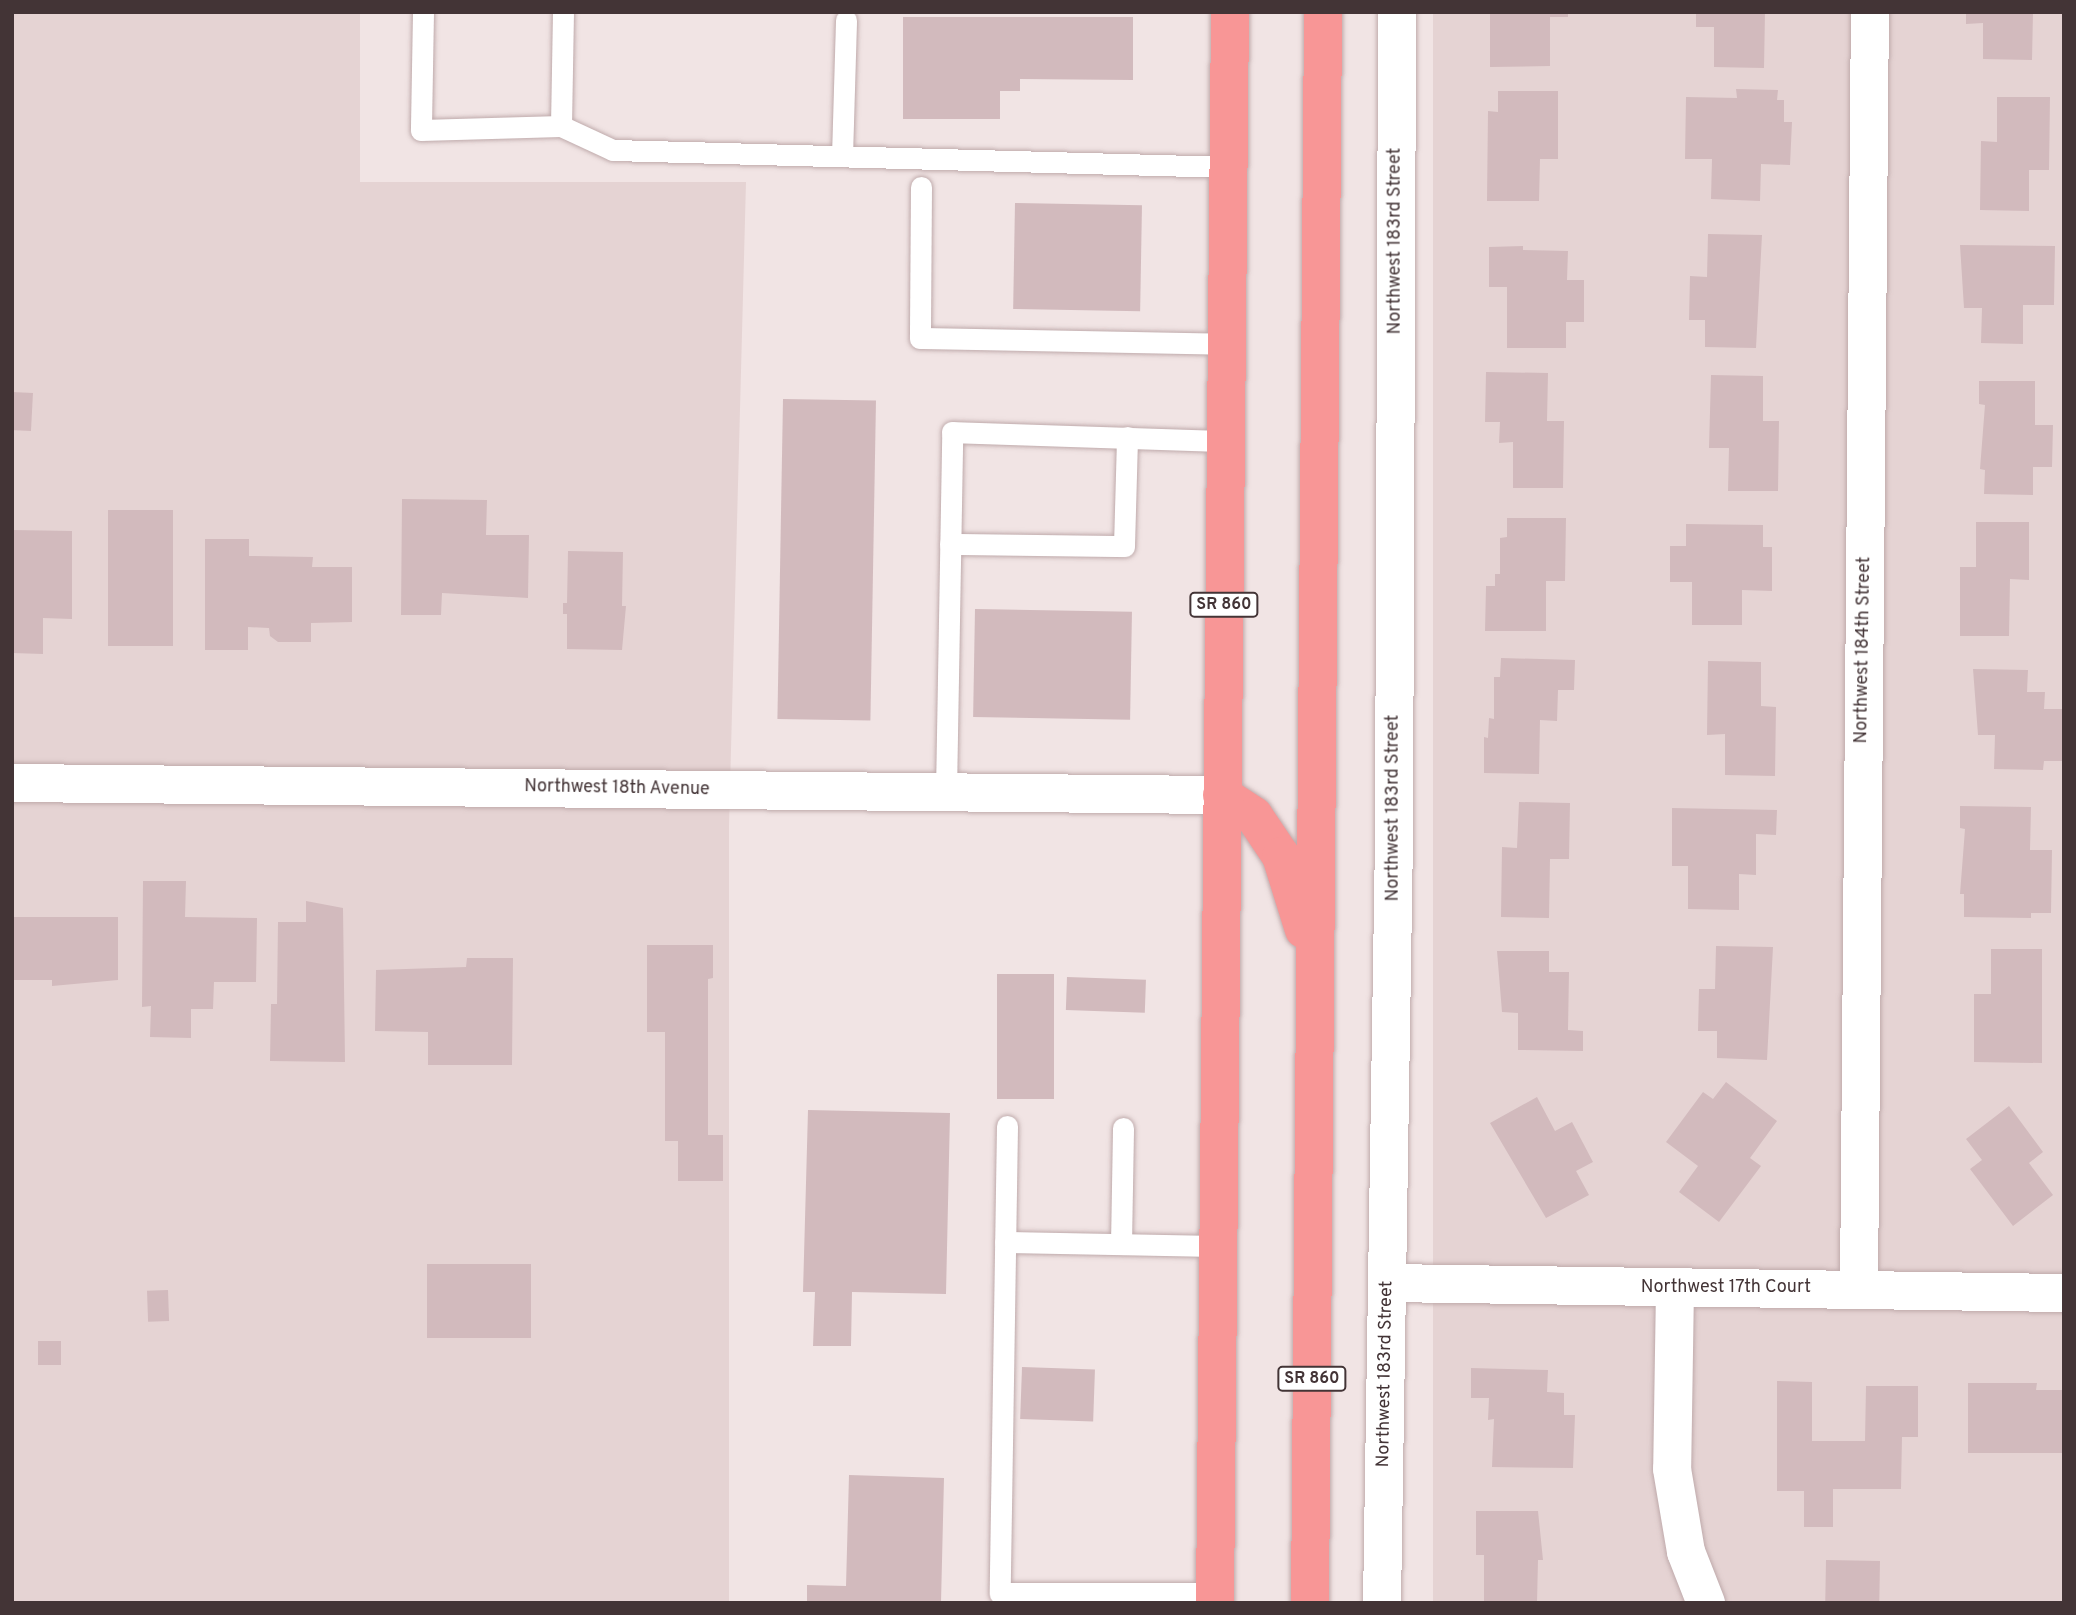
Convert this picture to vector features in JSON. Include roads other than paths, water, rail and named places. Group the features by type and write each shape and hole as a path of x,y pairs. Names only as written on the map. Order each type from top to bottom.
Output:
{"main road":[{"name":"SR 860","path":"1215,1598 1230,12"},
{"name":"SR 860","path":"1310,1603 1322,12"},
{"path":"1222,794 1254,816 1281,856 1315,965"}],"street":[{"name":"Northwest 183rd Street","path":"1382,1603 1388,1283 1397,12"},
{"name":"Northwest 184th Street","path":"1858,1289 1870,12"},
{"name":"Northwest 18th Avenue","path":"12,783 1222,794"},
{"name":"Northwest 17th Court","path":"1388,1283 2064,1293"},
{"path":"1675,1288 1672,1469 1686,1552 1706,1603"}],"lane":[{"path":"423,12 421,130 561,126 612,150 1228,167"},
{"path":"561,126 563,12"},
{"path":"842,156 846,20"},
{"path":"921,187 920,338 1227,344"},
{"path":"946,792 952,432 1226,441"},
{"path":"950,544 1124,546 1127,437"},
{"path":"1007,1126 1000,1593 1215,1598"},
{"path":"1121,1244 1123,1128"},
{"path":"1005,1242 1219,1246"}]}
